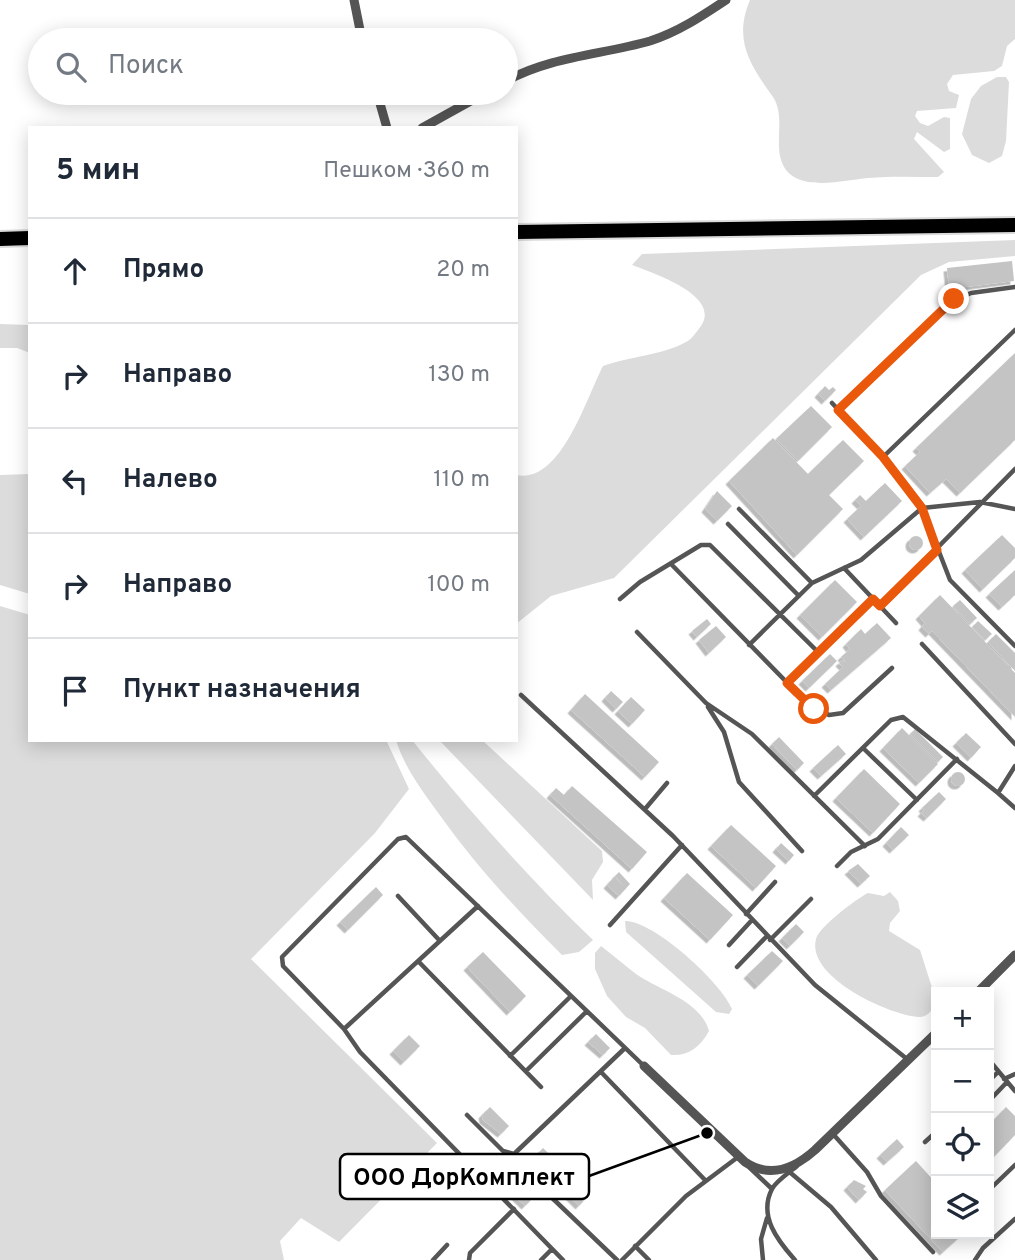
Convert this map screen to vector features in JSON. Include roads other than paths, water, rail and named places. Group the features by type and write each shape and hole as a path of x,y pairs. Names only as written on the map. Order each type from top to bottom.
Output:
{"main road":[{"path":"518,232 1015,225"},
{"path":"0,239 28,239"}],"street":[{"path":"354,0 360,28"},
{"path":"518,75 542,64 571,56 650,41 699,18 726,0"},
{"path":"380,105 386,126"},
{"path":"426,126 463,105"},
{"path":"983,987 1015,955"},
{"path":"644,1066 737,1156 752,1167 788,1171 833,1134 931,1039"}],"lane":[{"path":"838,410 948,303 971,293 1015,287"},
{"path":"883,457 1015,330"},
{"path":"832,403 883,457 922,508 950,580 1015,646"},
{"path":"880,606 1015,468"},
{"path":"749,645 812,583 871,552 922,508 981,502 1015,509"},
{"path":"739,509 812,583"},
{"path":"729,524 799,596"},
{"path":"620,599 640,582 701,545 710,545 818,652"},
{"path":"672,565 814,709 837,716 849,709 892,668"},
{"path":"844,568 896,622"},
{"path":"787,683 873,599"},
{"path":"637,632 706,704 724,732 739,782 802,851"},
{"path":"922,645 1015,744"},
{"path":"521,695 645,808 828,997 909,1060"},
{"path":"706,704 752,734 865,846"},
{"path":"814,796 891,720 903,717 1015,808"},
{"path":"863,748 917,800"},
{"path":"837,866 851,852 878,839 957,759"},
{"path":"998,793 1015,766"},
{"path":"645,808 667,783"},
{"path":"563,1260 360,1052 344,1029 283,966 282,957 398,839 409,839 644,1066"},
{"path":"610,925 682,845"},
{"path":"746,914 775,882"},
{"path":"398,896 440,941"},
{"path":"737,967 811,899"},
{"path":"344,1029 478,906"},
{"path":"729,945 752,920"},
{"path":"418,961 541,1087"},
{"path":"510,1056 571,996"},
{"path":"526,1071 587,1011"},
{"path":"516,1153 625,1048"},
{"path":"994,1067 1015,1091"},
{"path":"601,1072 705,1180"},
{"path":"994,1076 998,1072"},
{"path":"994,1095 1015,1074"},
{"path":"467,1115 503,1151 516,1153 536,1173 548,1194 619,1260 705,1180 737,1156 772,1189"},
{"path":"833,1134 867,1172 881,1196 933,1252"},
{"path":"925,1142 931,1137"},
{"path":"994,1185 1015,1165"},
{"path":"763,1260 761,1239 772,1189 788,1171 831,1207 876,1260"},
{"path":"469,1260 470,1253 514,1209"},
{"path":"767,1217 772,1230 795,1260"},
{"path":"975,1260 983,1248 1015,1219"},
{"path":"433,1260 447,1245"},
{"path":"635,1247 649,1260"},
{"path":"541,1260 552,1249"},
{"path":"638,1260 643,1255"}],"place":[{"name":"ООО ДорКомплект","path":"707,1133"}]}
